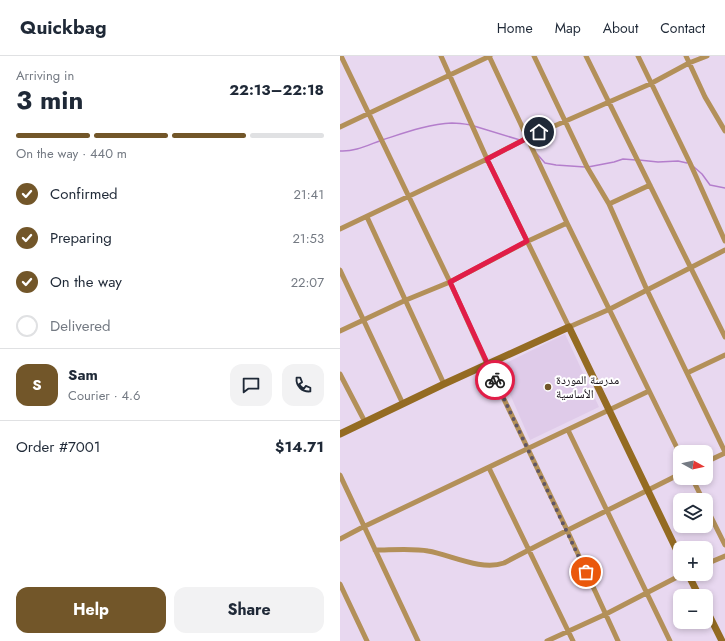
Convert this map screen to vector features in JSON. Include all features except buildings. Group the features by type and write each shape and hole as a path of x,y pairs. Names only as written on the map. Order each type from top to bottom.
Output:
{"main road":[{"path":"340,434 444,384 569,327 673,543"},
{"path":"713,623 722,641"}],"street":[{"path":"341,56 450,282 487,364 567,530 618,641"},
{"path":"441,56 487,159 569,327 610,309 725,250"},
{"path":"340,127 490,56 567,223 676,445"},
{"path":"534,56 564,122 587,167 609,204 647,290 725,452 713,458"},
{"path":"586,56 725,337"},
{"path":"638,56 650,84 690,163 725,240"},
{"path":"686,56 705,97 725,130"},
{"path":"340,230 527,138 650,84 689,63 707,56"},
{"path":"609,204 650,185"},
{"path":"367,217 444,384"},
{"path":"340,331 406,300 450,282 527,241 567,223"},
{"path":"340,270 403,404"},
{"path":"687,373 725,355"},
{"path":"340,374 365,422"},
{"path":"340,539 649,391"},
{"path":"568,430 670,641"},
{"path":"489,468 573,641"},
{"path":"340,475 418,641"},
{"path":"375,550 427,550 469,562 496,566 673,478"},
{"path":"713,521 725,545"},
{"path":"713,561 725,556"},
{"path":"547,641 606,614 673,579"},
{"path":"340,584 367,641"}],"shaded area":[{"name":"مدرسة الموردة الأساسية","path":"565,334 599,407 530,440 498,367"}],"waterway":[{"path":"340,151 367,146 382,140 434,125 452,123 471,125"},
{"path":"474,126 520,140"},
{"path":"537,154 545,163 585,167"},
{"path":"588,167 623,159 636,160"},
{"path":"639,160 658,162 678,161 687,163"},
{"path":"694,167 702,174 710,185 725,188"}],"way so far":[{"path":"495,380 586,572"}],"place":[{"name":"مدرسة الموردة الأساسية","path":"548,387"}],"route":[{"path":"495,380 450,282 527,241 487,159 539,132"}]}
